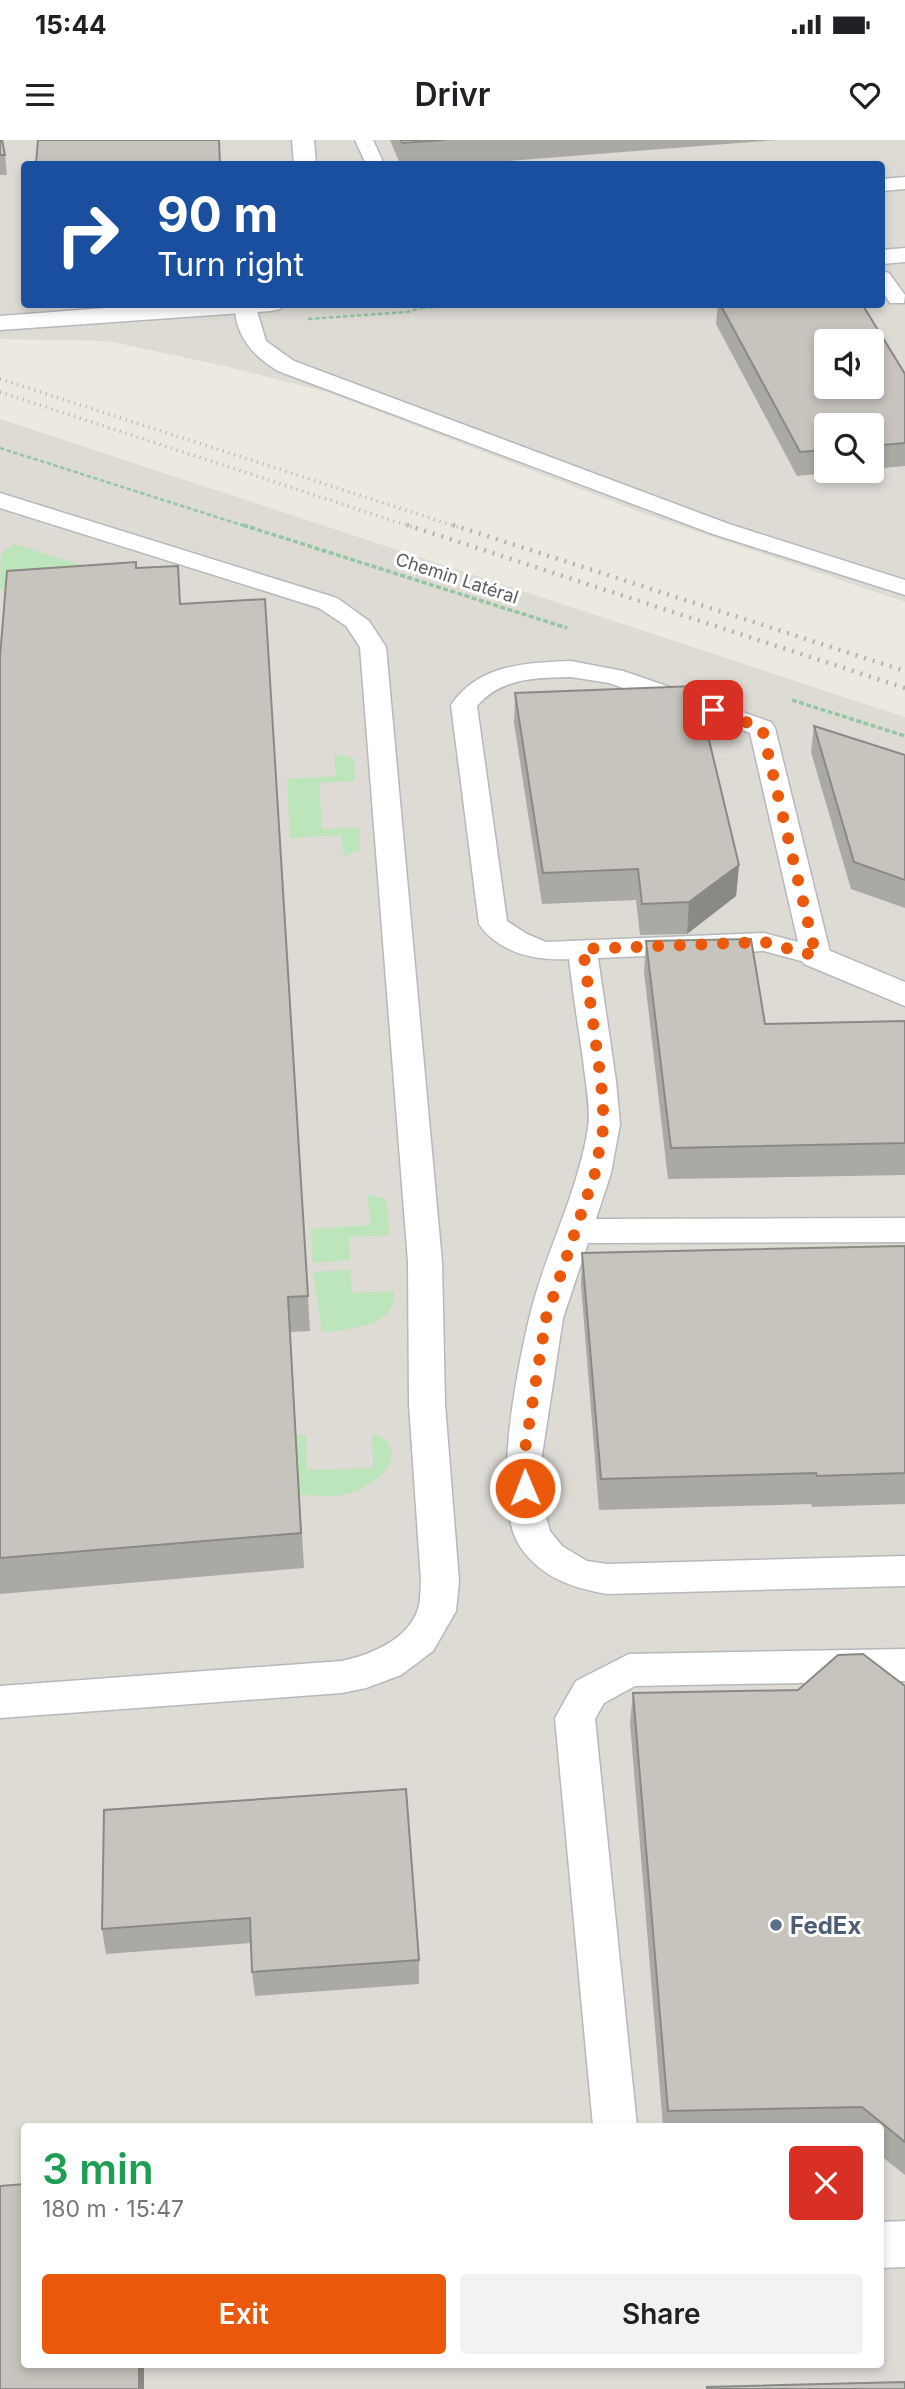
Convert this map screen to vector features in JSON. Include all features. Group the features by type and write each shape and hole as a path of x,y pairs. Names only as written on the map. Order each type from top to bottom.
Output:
{"street":[{"path":"303,140 306,161"},
{"path":"885,257 905,255"},
{"path":"0,323 216,308"},
{"path":"816,956 905,995"}],"lane":[{"path":"364,140 374,161"},
{"path":"885,185 905,183"},
{"path":"885,282 897,299"},
{"path":"245,308 251,339 268,356 286,366 720,529 905,588"},
{"path":"0,500 328,603 353,618 370,637 373,647 425,1262 427,1404 440,1581 437,1611 420,1640 387,1664 366,1672 342,1677 0,1702"},
{"path":"571,669 614,676 762,728 816,956 764,942 545,951 526,947 507,936 493,924 464,705 476,689 497,677 529,671 571,669"},
{"path":"583,949 601,1081 604,1124 595,1173 546,1318 523,1462 527,1514 533,1537 550,1556 579,1574 607,1580 905,1571"},
{"path":"574,1231 905,1230"},
{"path":"615,2123 575,1718 590,1692 629,1670 905,1665"},
{"path":"884,2245 905,2244"}],"path":[{"name":"Chemin Latéral","path":"0,448 572,630"},
{"path":"785,698 905,736"}],"shaded area":[{"path":"0,140 905,140 905,602 648,515 327,392 108,341 0,339"},
{"path":"0,419 905,717 905,2389 0,2389"}],"green space":[{"path":"14,544 124,579 127,584 0,589 1,554"},
{"path":"343,755 354,759 355,781 319,783 322,829 359,828 360,849 344,856 341,835 290,838 287,779 336,776 334,756"},
{"path":"367,1195 383,1198 387,1204 390,1235 349,1237 350,1260 313,1263 311,1229 371,1225"},
{"path":"350,1270 352,1293 394,1291 393,1303 387,1313 368,1324 322,1332 313,1272"},
{"path":"372,1433 386,1440 391,1450 391,1459 381,1475 362,1488 343,1495 299,1494 296,1435 306,1435 307,1470 373,1468"}],"building":[{"path":"2,140 5,155 0,155"},
{"path":"38,140 219,140 220,161 36,161"},
{"path":"401,140 444,140 402,143"},
{"path":"722,308 864,308 877,329 814,329 814,399 884,399 884,340 905,374 905,443 884,445 884,413 814,413 814,451 800,452"},
{"path":"136,562 136,568 178,566 180,604 265,599 308,1296 288,1297 301,1533 0,1558 0,657 7,571"},
{"path":"696,686 739,865 689,902 642,904 638,869 543,873 515,693"},
{"path":"814,726 905,755 905,880 854,862"},
{"path":"751,939 765,1024 905,1021 905,1143 671,1148 646,941"},
{"path":"905,1246 905,1473 601,1479 582,1253"},
{"name":"FedEx","path":"863,1654 905,1686 905,2142 862,2107 668,2111 633,1693 798,1690 838,1655"},
{"path":"406,1789 419,1960 252,1972 250,1918 102,1929 104,1810"},
{"path":"21,2184 21,2368 139,2368 139,2389 0,2389 0,2186"},
{"path":"905,2382 905,2389 707,2389 707,2387"}],"railway":[{"path":"0,379 458,527"},
{"path":"0,392 412,527"},
{"path":"407,525 905,688"},
{"path":"453,525 905,671"}],"place":[{"name":"FedEx","path":"776,1925"}],"route":[{"path":"525,1488 523,1462 546,1318 595,1173 604,1124 601,1081 583,949 733,941 764,942 816,956 762,728 713,710"}]}
